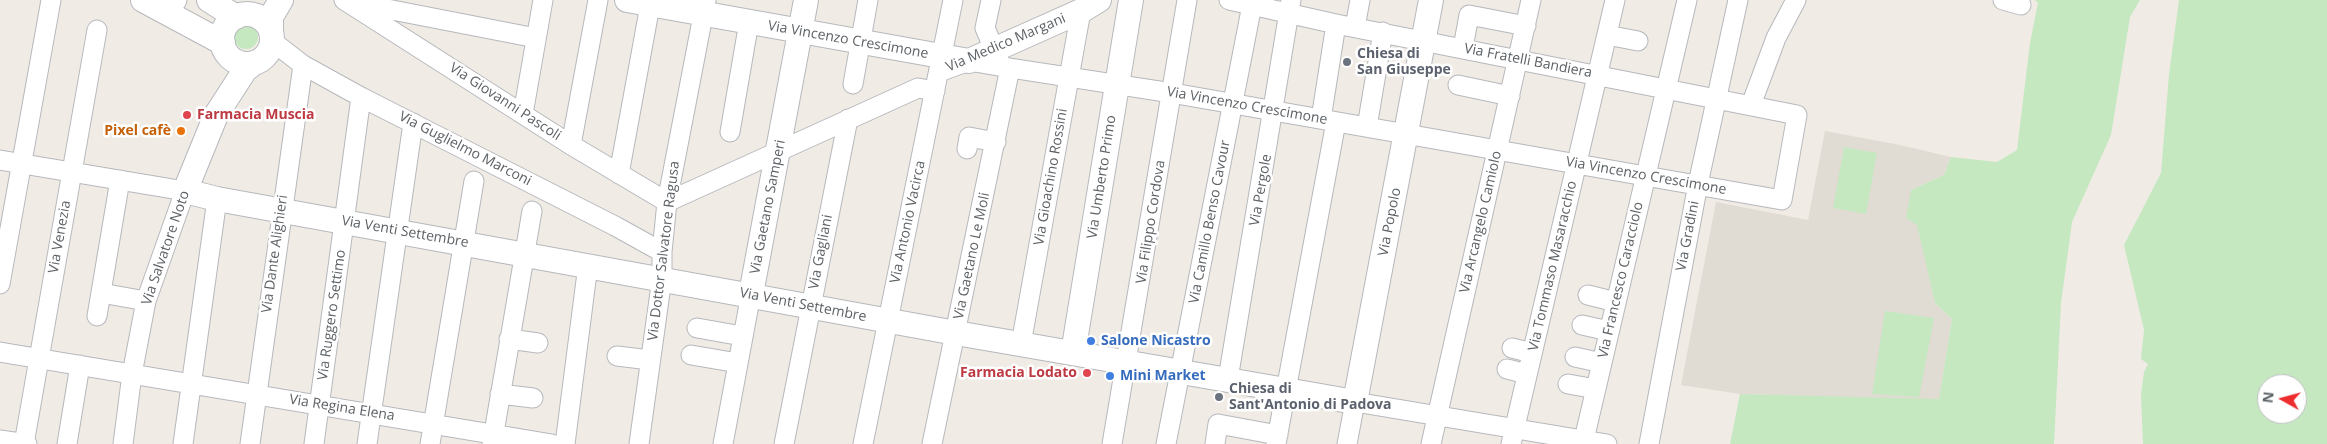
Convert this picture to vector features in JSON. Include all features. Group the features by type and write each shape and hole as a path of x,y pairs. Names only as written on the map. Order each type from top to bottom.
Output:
{"street":[{"path":"0,284 51,0"},
{"path":"143,0 172,7 224,47 238,62 254,62"},
{"path":"209,0 245,10 260,18 271,36"},
{"path":"216,115 245,70 266,54 271,36 271,17 281,0"},
{"path":"344,0 536,38"},
{"name":"Via Giovanni Pascoli","path":"344,0 571,145 668,202"},
{"path":"523,114 544,0"},
{"path":"571,145 598,0"},
{"name":"Via Vincenzo Crescimone","path":"628,0 704,7 748,22 861,41 940,65 969,62"},
{"name":"Via Gaetano Samperi","path":"723,444 806,0"},
{"path":"853,84 868,0"},
{"path":"991,0 986,28 1002,61"},
{"name":"Via Umberto Primo","path":"1073,353 1131,0"},
{"name":"Via Filippo Cordova","path":"1112,444 1187,0"},
{"name":"Via Fratelli Bandiera","path":"1229,0 1290,6 1336,24 1797,115"},
{"path":"1355,27 1360,0"},
{"name":"Via Popolo","path":"1347,444 1431,0"},
{"name":"Via Arcangelo Camiolo","path":"1431,444 1531,0"},
{"name":"Via Tommaso Masaracchio","path":"1513,436 1615,0"},
{"name":"Via Francesco Caracciolo","path":"1583,442 1687,0"},
{"name":"Via Gradini","path":"1649,444 1698,184 1738,0"},
{"path":"1751,106 1776,38 1796,0"},
{"path":"2002,0 2021,5"},
{"name":"Via Antonio Vacirca","path":"863,444 935,91 950,1"},
{"path":"619,174 651,2"},
{"name":"Via Camillo Benso Cavour","path":"1166,444 1253,2"},
{"name":"Via Medico Margani","path":"969,62 1002,61 1090,5"},
{"name":"Via Gioachino Rossini","path":"1021,344 1068,77 1090,5"},
{"name":"Via Pergole","path":"1228,379 1290,6"},
{"name":"Via Dottor Salvatore Ragusa","path":"639,444 662,278 662,252 668,202 704,7"},
{"path":"216,115 225,68 224,31 230,20 245,10"},
{"path":"1463,48 1469,15 1526,26"},
{"path":"730,132 748,22"},
{"path":"1215,444 1218,424 1277,439 1328,120 1336,24"},
{"name":"Via Venezia","path":"25,444 97,30"},
{"path":"1367,126 1383,32"},
{"path":"1607,35 1638,41"},
{"name":"Via Guglielmo Marconi","path":"271,36 303,65 361,97 606,221 662,252"},
{"name":"Via Vincenzo Crescimone","path":"1002,61 1068,77 1367,126 1498,150 1536,167 1577,164 1782,200 1797,115"},
{"name":"Via Gaetano Le Moli","path":"932,444 996,142 1002,61"},
{"name":"Via Dante Alighieri","path":"250,444 281,210 303,65"},
{"path":"1458,85 1510,96"},
{"path":"668,202 918,88 935,91"},
{"name":"Via Ruggero Settimo","path":"314,444 361,97"},
{"name":"Via Salvatore Noto","path":"124,444 132,374 146,301 185,191 216,115"},
{"name":"Via Gagliani","path":"784,444 848,120"},
{"path":"367,444 396,231 413,123"},
{"path":"967,149 969,137 996,142"},
{"name":"Via Venti Settembre","path":"0,160 185,191 217,199 751,294 888,321 1437,415 1513,436 1607,444"},
{"path":"97,316 120,180"},
{"path":"430,444 474,181"},
{"path":"183,444 217,199"},
{"path":"493,439 523,254 532,211"},
{"path":"565,444 588,265"},
{"path":"101,293 146,301"},
{"path":"1588,295 1616,302"},
{"path":"1582,325 1609,331"},
{"path":"697,328 742,336"},
{"path":"509,339 538,343"},
{"path":"1512,348 1532,352"},
{"name":"Via Regina Elena","path":"0,352 433,423 493,439 552,444"},
{"path":"691,355 738,363"},
{"path":"617,356 650,360"},
{"path":"1575,357 1602,363"},
{"path":"67,444 80,365"},
{"path":"1507,369 1527,374"},
{"path":"1568,384 1596,389"},
{"path":"500,394 533,398"},
{"path":"0,440 25,444"}],"shaded area":[{"path":"1825,131 1951,157 1944,175 1911,190 1935,303 1952,319 1939,400 1740,394 1681,385 1716,202 1808,220"}],"green space":[{"path":"2035,0 2140,0 2130,17 2111,135 2072,222 2061,303 2054,444 1730,444 1740,394 1939,399 1952,319 1935,303 1917,225 1906,218 1911,190 1944,175 1951,157 1997,162 2017,150 2030,43 2038,3"},
{"path":"2179,0 2327,0 2327,444 2143,444 2141,394 2144,372 2148,364 2141,359 2144,330 2124,245 2161,173 2169,74"},
{"path":"241,25 251,25 258,32 258,42 251,49 241,49 234,42 234,32"},
{"path":"1844,147 1877,153 1866,214 1833,208"},
{"path":"1885,311 1934,318 1919,397 1872,394"}],"place":[{"name":"Chiesa di San Giuseppe","path":"1347,62"},
{"name":"Farmacia Muscia","path":"187,115"},
{"name":"Pixel cafè","path":"181,131"},
{"name":"Salone Nicastro","path":"1091,341"},
{"name":"Farmacia Lodato","path":"1087,373"},
{"name":"Mini Market","path":"1110,376"},
{"name":"Chiesa di Sant'Antonio di Padova","path":"1219,397"}]}
